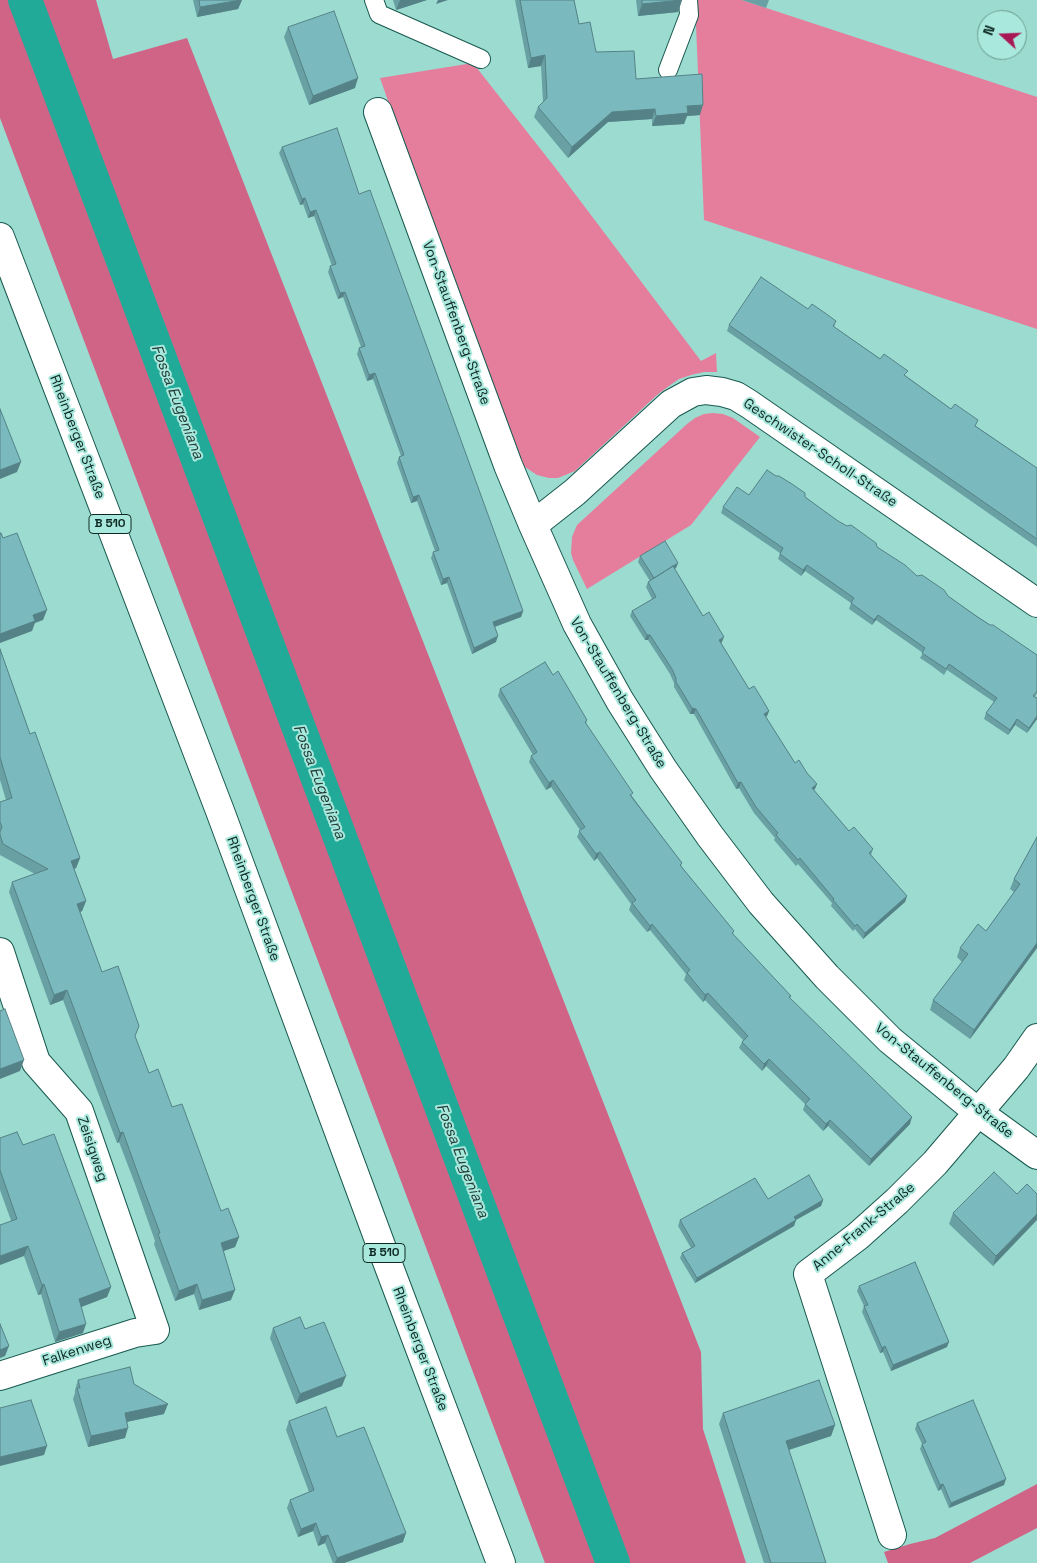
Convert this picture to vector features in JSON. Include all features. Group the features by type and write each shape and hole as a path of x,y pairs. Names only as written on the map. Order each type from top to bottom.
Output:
{"street":[{"name":"Von-Stauffenberg-Straße","path":"378,112 508,465 533,526 576,624 610,684 663,769 710,836 761,903 827,977 890,1040 979,1113 1037,1155"},
{"name":"Rheinberger Straße","path":"0,237 220,811 501,1563"},
{"name":"Geschwister-Scholl-Straße","path":"533,526 575,492 676,401 692,392 706,390 722,392 736,396 749,404 1037,603"},
{"name":"Zeisigweg","path":"0,952 36,1062 79,1111 155,1330"},
{"name":"Anne-Frank-Straße","path":"892,1535 808,1274 858,1236 935,1163 1016,1068 1037,1038"},
{"name":"Falkenweg","path":"0,1376 135,1333 155,1330"}],"lane":[{"path":"374,0 379,14 482,59"},
{"path":"668,70 689,15 688,0"}],"shaded area":[{"path":"0,0 96,0 113,59 187,38 701,1352 703,1429 746,1563 545,1563 0,118"},
{"path":"695,0 742,0 1037,97 1037,329 704,220"},
{"path":"473,63 557,170 701,361 716,353 717,372 704,372 679,379 657,395 575,471 558,478 537,475 522,465 428,215 380,78"},
{"path":"713,413 733,418 760,437 691,525 587,589 571,553 572,537 577,525 687,424 704,414"},
{"path":"1037,1484 1037,1528 970,1563 888,1563 884,1552 935,1538"}],"building":[{"path":"199,0 241,0 200,7"},
{"path":"520,0 574,0 579,24 590,22 596,52 634,51 636,79 702,74 703,105 687,106 688,113 656,116 655,109 612,112 572,147 538,107 547,98 545,55 531,58"},
{"path":"642,0 682,0 642,4"},
{"path":"334,11 358,78 313,96 288,27"},
{"path":"337,128 359,194 370,190 523,611 493,622 498,636 474,648 449,577 443,579 433,552 439,550 419,495 413,497 399,457 404,455 375,373 369,375 359,348 365,346 345,292 340,293 330,266 336,264 316,210 310,212 305,198 302,199 282,147"},
{"path":"761,277 808,309 812,304 836,321 833,326 880,359 884,354 908,371 904,375 951,409 955,404 978,420 975,426 1037,468 1037,539 729,325"},
{"path":"0,409 21,462 0,470"},
{"path":"767,470 805,493 805,497 838,521 847,526 851,525 876,543 877,547 905,565 917,576 922,575 976,616 993,625 1037,655 1037,691 1033,696 1037,698 1037,716 1029,728 1017,719 1010,730 986,713 997,698 949,664 946,669 922,653 925,648 878,615 874,620 851,603 854,598 807,565 803,570 791,562 780,554 783,548 723,507 737,487 749,495"},
{"path":"0,533 3,538 17,533 47,610 33,615 35,621 0,634"},
{"path":"665,541 678,563 654,578 640,556"},
{"path":"673,566 703,616 709,612 724,637 719,640 749,689 754,686 769,711 764,714 795,763 799,760 817,784 812,788 849,831 854,827 873,849 869,853 907,896 865,933 857,924 855,926 800,858 798,860 776,835 778,833 756,807 741,782 738,783 696,709 692,708 676,682 672,669 632,611 656,597 648,582"},
{"path":"0,649 30,734 35,732 80,858 71,861 86,901 77,904 102,972 118,966 139,1026 135,1036 149,1073 158,1069 172,1107 182,1104 221,1211 228,1208 239,1237 221,1243 235,1290 202,1300 197,1284 179,1291 123,1132 120,1133 67,990 54,995 12,882 48,869 3,844 0,835 2,827 0,822 0,802 12,798 0,757"},
{"path":"545,662 553,675 558,671 587,720 585,722 633,793 630,795 682,863 680,865 734,931 732,933 791,996 789,997 912,1117 871,1159 830,1120 826,1124 805,1104 810,1099 769,1059 764,1064 742,1042 748,1036 708,993 705,995 687,973 690,970 632,903 636,900 600,852 596,854 579,831 585,827 553,780 549,783 531,756 537,752 500,689"},
{"path":"1037,837 1037,943 974,1030 933,1000 968,954 960,948 978,924 986,931 1020,884 1014,879"},
{"path":"5,1009 24,1060 0,1069 0,1011"},
{"path":"17,1132 23,1145 54,1134 111,1287 79,1299 86,1324 59,1332 44,1284 42,1285 28,1246 0,1256 0,1225 17,1219 0,1170 0,1138"},
{"path":"994,1172 1017,1194 1027,1184 1037,1194 1037,1214 996,1256 953,1213"},
{"path":"809,1175 823,1200 794,1217 796,1220 697,1278 682,1253 695,1246 680,1220 755,1178 768,1199"},
{"path":"915,1262 949,1342 893,1365 885,1346 882,1348 864,1306 868,1305 859,1286"},
{"path":"300,1317 305,1329 324,1322 346,1376 300,1394 273,1328"},
{"path":"0,1324 9,1346 0,1350"},
{"path":"130,1367 134,1384 168,1404 125,1413 128,1428 91,1436 77,1388 80,1388 78,1380"},
{"path":"819,1380 835,1425 786,1441 826,1563 771,1563 723,1413"},
{"path":"31,1400 47,1446 0,1457 0,1408"},
{"path":"973,1400 1006,1479 951,1503 943,1484 940,1485 922,1444 926,1442 917,1423"},
{"path":"326,1407 337,1437 364,1427 406,1533 337,1558 328,1535 321,1537 316,1523 301,1529 290,1500 314,1490 289,1421"}],"waterway":[{"name":"Fossa Eugeniana","path":"25,0 613,1563"}]}
